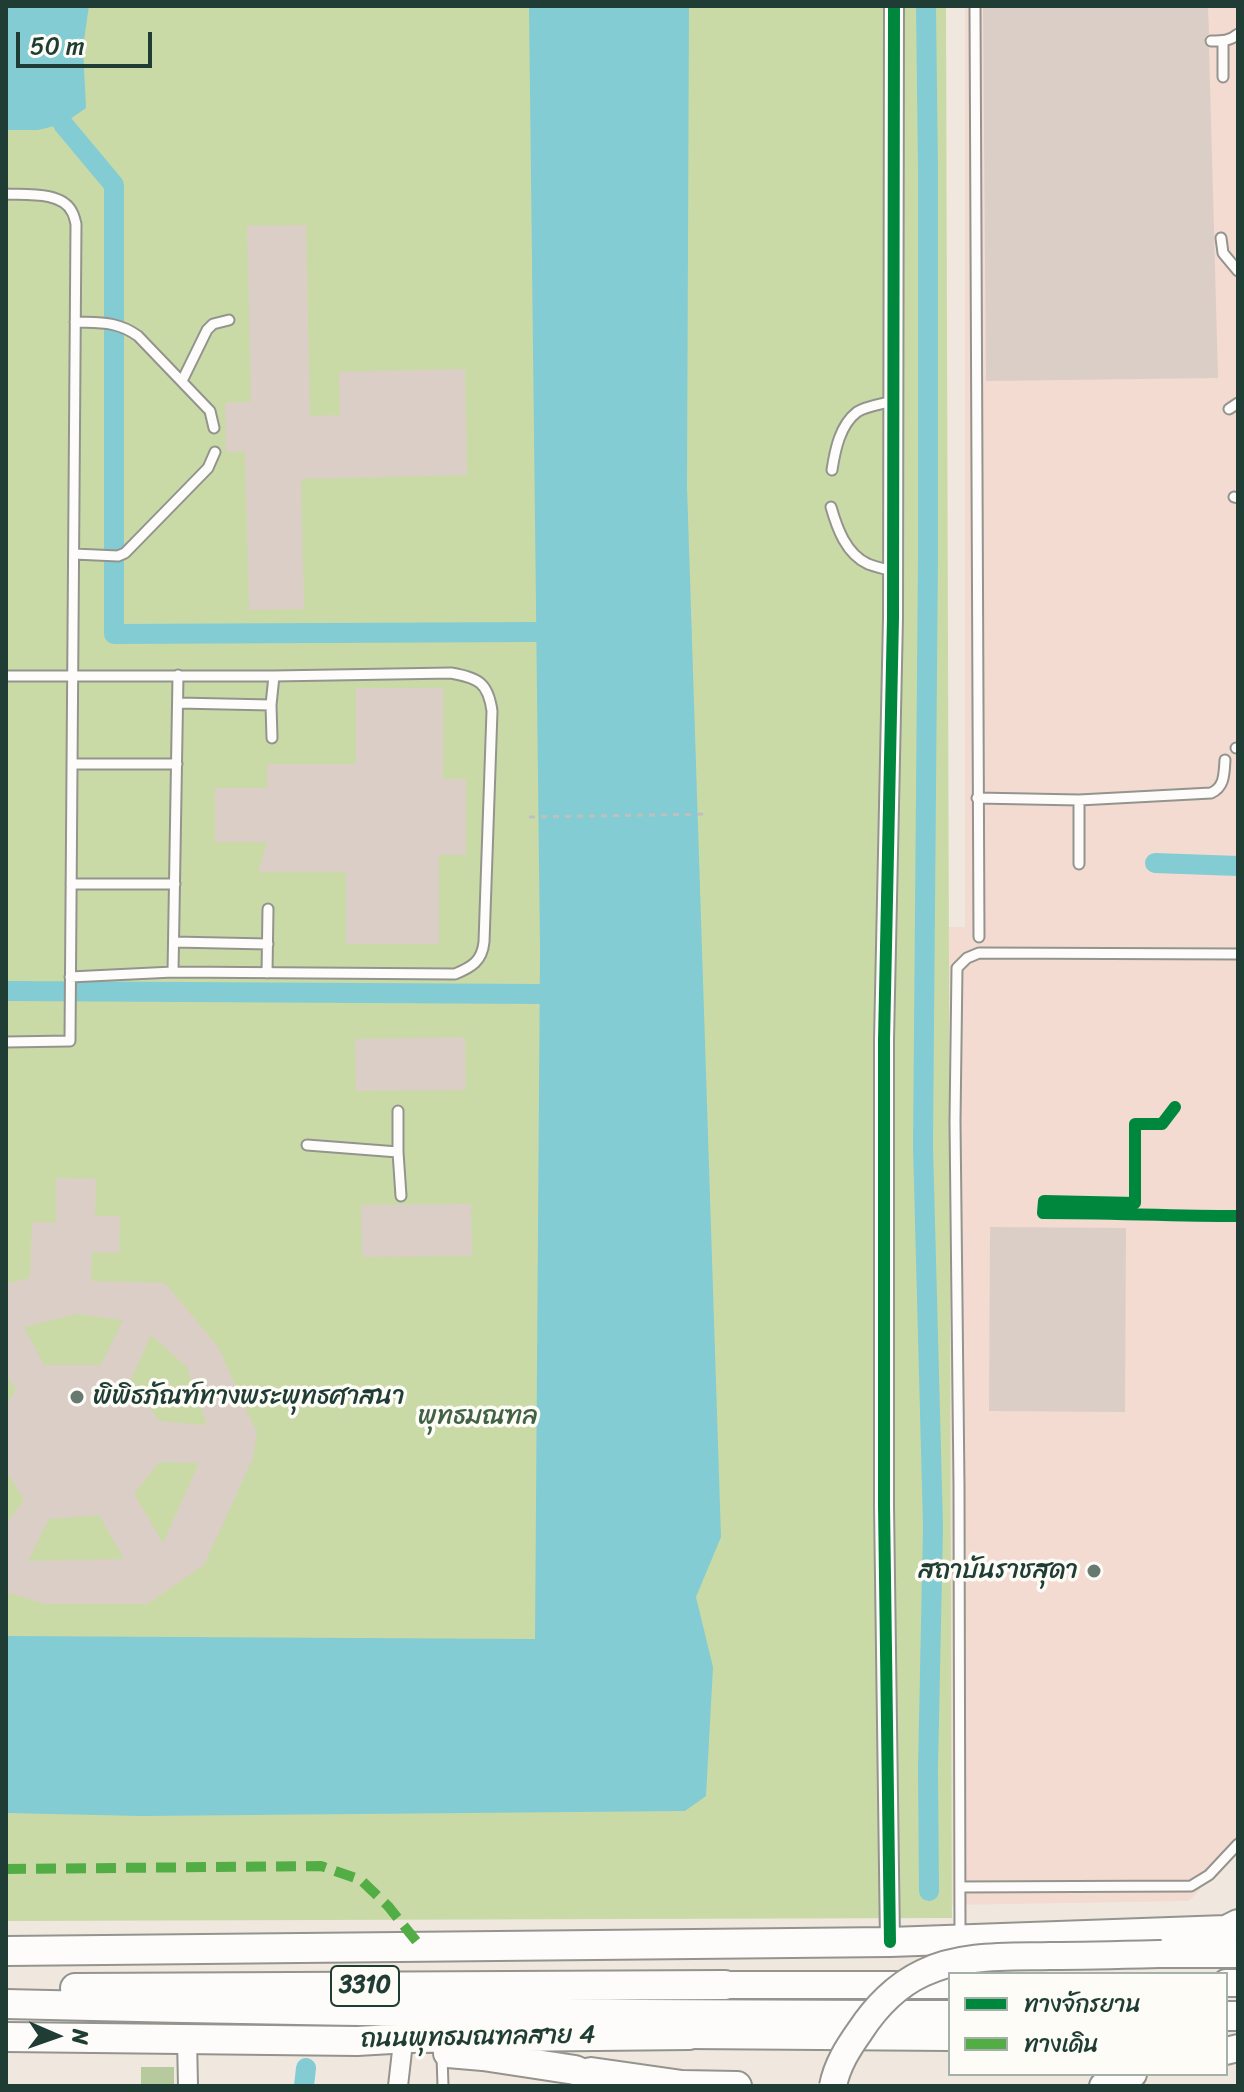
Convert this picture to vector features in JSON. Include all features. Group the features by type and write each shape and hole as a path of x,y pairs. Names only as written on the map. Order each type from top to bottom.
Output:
{"main road":[{"path":"6,1951 890,1942 1235,1935"},
{"path":"833,2086 846,2051 866,2022 889,1996 921,1973 958,1961 1235,1935"},
{"name":"ถนนพุทธมณฑลสาย 4","path":"6,1988 948,1985"},
{"path":"6,2004 715,2016 948,2015"},
{"name":"ถนนพุทธมณฑลสาย 4","path":"6,2037 357,2041 689,2035 948,2037"},
{"path":"357,2041 402,2051 483,2056 682,2085 737,2086"},
{"path":"575,2070 611,2086"},
{"path":"1103,2086 1128,2076"}],"street":[{"path":"890,1942 884,1505 884,1040 893,571 894,6"},
{"path":"187,2038 188,2086"},
{"path":"398,2086 402,2051"}],"lane":[{"path":"975,6 979,937"},
{"path":"1211,41 1223,41 1238,34"},
{"path":"1223,41 1223,77"},
{"path":"6,194 65,202 76,224 70,1041 6,1042"},
{"path":"1221,238 1223,253 1238,271"},
{"path":"182,381 207,330 213,324 229,320"},
{"path":"75,322 115,324 138,336 210,411 214,428"},
{"path":"832,470 836,446 847,423 858,411 893,401"},
{"path":"74,554 118,556 131,549 208,468 215,452"},
{"path":"831,507 837,528 848,548 865,563 893,571"},
{"path":"6,676 451,673 480,682 489,692 492,711 484,942 483,952 476,964 455,974 173,972 70,977"},
{"path":"173,972 178,675"},
{"path":"272,738 274,676"},
{"path":"178,703 271,705"},
{"path":"977,798 1079,800 1211,793 1219,788 1223,780 1225,760"},
{"path":"72,764 177,764"},
{"path":"1079,800 1079,864"},
{"path":"71,884 175,884"},
{"path":"267,973 268,909"},
{"path":"174,942 268,944"},
{"path":"960,1939 957,968 962,961 979,953 1238,954"},
{"path":"398,1111 401,1196"},
{"path":"307,1145 398,1152"},
{"path":"960,1887 1191,1886 1209,1875 1238,1844"},
{"path":"442,2053 443,2086"}],"path":[{"path":"529,817 709,814"},
{"path":"1159,1216 1238,1216"}],"shaded area":[{"path":"965,6 1238,6 1238,1850 1189,1901 952,1905 949,927 965,927"}],"green space":[{"name":"พุทธมณฑล","path":"6,6 946,6 952,1918 6,1921"},
{"path":"141,2067 174,2067 174,2086 141,2086"}],"water":[{"path":"6,6 89,6 83,47 86,108 63,124 38,130 6,130"},
{"path":"529,6 689,6 687,486 721,1537 696,1597 713,1667 706,1796 685,1811 142,1816 6,1813 6,1636 535,1639 540,952"}],"building":[{"path":"983,6 1208,6 1209,34 1204,42 1209,48 1218,378 986,381"},
{"path":"306,225 310,416 340,415 339,372 465,369 467,475 301,479 304,609 249,610 245,451 226,452 225,403 251,402 247,226"},
{"path":"356,688 443,688 443,779 466,779 466,855 439,855 439,944 346,944 346,872 258,872 267,842 215,842 215,788 267,788 267,764 356,764"},
{"path":"465,1037 466,1090 356,1091 355,1039"},
{"name":"พิพิธภัณฑ์ทางพระพุทธศาสนา","path":"56,1178 96,1179 95,1216 120,1216 119,1253 92,1252 91,1281 165,1283 218,1347 257,1433 253,1458 204,1565 147,1604 45,1604 6,1592 6,1525 24,1500 6,1470 6,1406 16,1389 6,1374 6,1284 30,1278 32,1222 56,1223","holes":["77,1314 123,1320 101,1365 44,1365 24,1327","151,1335 187,1367 207,1425 159,1421 131,1379","159,1462 199,1463 163,1543 134,1494","99,1515 124,1559 28,1561 49,1519"]},
{"path":"471,1204 472,1256 362,1257 361,1205"},
{"path":"990,1227 1126,1228 1125,1412 989,1411"}],"waterway":[{"path":"926,6 928,554 923,1146 933,1526 929,1891"},
{"path":"63,124 114,185 114,634 536,632"},
{"path":"1155,863 1238,866"},
{"path":"6,991 540,994"},
{"path":"304,2086 306,2068"}],"marked path":[{"path":"6,1869 321,1866 361,1880 388,1906 421,1947"}],"cycle path":[{"path":"890,1942 884,1505 884,1040 893,618 894,6"},
{"path":"1175,1107 1162,1124 1135,1124 1135,1203 1044,1201 1043,1213 1238,1216"}],"place":[{"name":"พิพิธภัณฑ์ทางพระพุทธศาสนา","path":"77,1397"},
{"name":"สถาบันราชสุดา","path":"1094,1571"}]}
